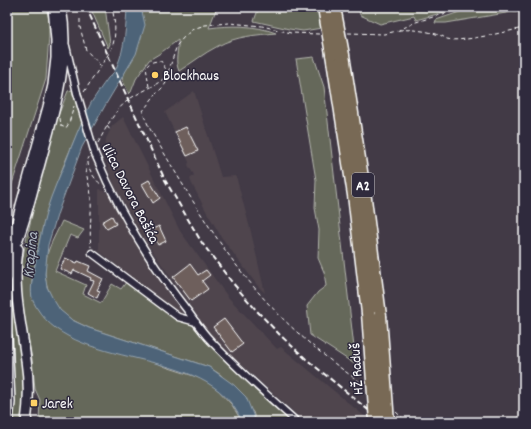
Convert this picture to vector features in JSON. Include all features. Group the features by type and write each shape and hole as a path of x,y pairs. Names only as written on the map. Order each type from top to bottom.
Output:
{"highway":[{"name":"A2","path":"324,7 337,54 364,191 374,314"},
{"name":"A2","path":"334,7 337,54"},
{"name":"HŽ Raduš","path":"374,314 376,422"},
{"name":"HŽ Raduš","path":"374,314 388,422"}],"main road":[{"path":"26,422 28,377 17,306 16,286 18,230 53,85 56,40 52,7"},
{"path":"7,278 10,250 18,230 55,107 63,62 64,40 61,7"},
{"path":"7,337 10,402 8,420"}],"street":[{"name":"Ulica Davora Bašića","path":"64,40 76,90 95,154 133,233 168,286 210,340 247,377 297,422"},
{"path":"92,253 178,317 196,322"}],"path":[{"path":"84,92 114,43 115,32 112,7"},
{"path":"397,31 416,22 467,7"},
{"path":"80,19 80,27 86,50 100,66"},
{"path":"325,34 311,35 291,33 262,26 229,22 205,24 193,29 177,45 167,81 143,111 154,136 220,242 258,293 292,327 335,365 365,386"},
{"path":"347,33 379,34 410,29 442,36 448,39 455,39 485,36 524,28"},
{"path":"149,88 146,67 149,64 154,61 161,61 168,73"},
{"path":"131,98 163,80 168,73"},
{"path":"61,114 61,126 66,128 75,104"},
{"path":"107,126 110,130"},
{"path":"88,158 87,165 98,182 103,185 109,183"},
{"path":"392,408 407,422"}],"shaded area":[{"path":"194,91 221,177 236,176 265,293 257,285 222,238 205,209 190,179 194,175 188,165 189,162 165,112"},
{"path":"123,117 180,231 228,297 277,349 281,347 369,420 369,422 305,422 225,350 207,330 142,236 117,191 109,171 105,153 106,139 112,126"},
{"path":"99,189 108,193 126,228 182,312 179,314 99,251"}],"green space":[{"path":"7,7 46,7 49,20 49,36 46,79 11,187 7,212"},
{"path":"90,7 105,7 110,44 108,48"},
{"path":"141,7 217,7 209,28 243,26 260,28 276,33 247,36 232,40 208,52 179,71 177,59 178,40 149,60 136,79 129,94 122,79"},
{"path":"259,7 318,7 322,28 303,31 254,21"},
{"path":"358,7 462,7 416,20 414,16 380,24 360,15"},
{"path":"474,7 524,7 524,10 446,23 435,23 436,20"},
{"path":"314,57 324,87 356,365 310,335 307,306 318,292 326,286 324,272 318,258 319,230 315,208 316,180 296,59"},
{"path":"72,90 82,123 61,173 49,206 39,241 32,278 32,293 34,302 38,309 166,367 203,379 218,390 232,405 242,422 39,422 40,400 35,389 32,359 22,305 22,263 43,170 58,116 68,91"},
{"path":"62,221 84,230 78,238 70,235 55,271 86,285 83,294 101,303 112,284 121,289 127,281 178,321 192,325 222,358 288,417 289,422 256,422 253,412 221,375 209,367 89,328 66,316 52,298 45,277 48,251"},
{"path":"10,294 21,354 25,391 22,422 13,422 14,384"}],"water":[{"path":"127,7 141,7 145,25 136,54 82,147 58,212 48,245 45,274 47,287 60,310 72,320 89,328 209,367 234,385 246,397 256,422 242,422 225,396 200,379 171,367 106,351 76,340 51,324 33,301 31,293 32,279 47,209 87,110 101,87 115,71 120,59 126,29"}],"building":[{"path":"186,127 198,151 187,156 175,132"},
{"path":"149,180 160,198 153,203 142,184"},
{"path":"112,216 116,224 107,229 102,222"},
{"path":"159,226 166,241 158,245 151,230"},
{"path":"65,258 90,266 88,271 103,279 97,290 100,291 97,298 88,293 94,281 90,280 91,278 74,270 72,274 60,269"},
{"path":"190,264 198,275 206,270 210,275 202,281 208,289 191,301 173,277"},
{"path":"224,319 243,344 232,352 213,327"}],"railway":[{"path":"86,7 165,180 202,243 231,281 280,335 306,359 383,422"}],"place":[{"name":"Blockhaus","path":"155,75"},
{"name":"Jarek","path":"34,403"}],"water label":[{"name":"Krapina","path":"29,255"}]}
